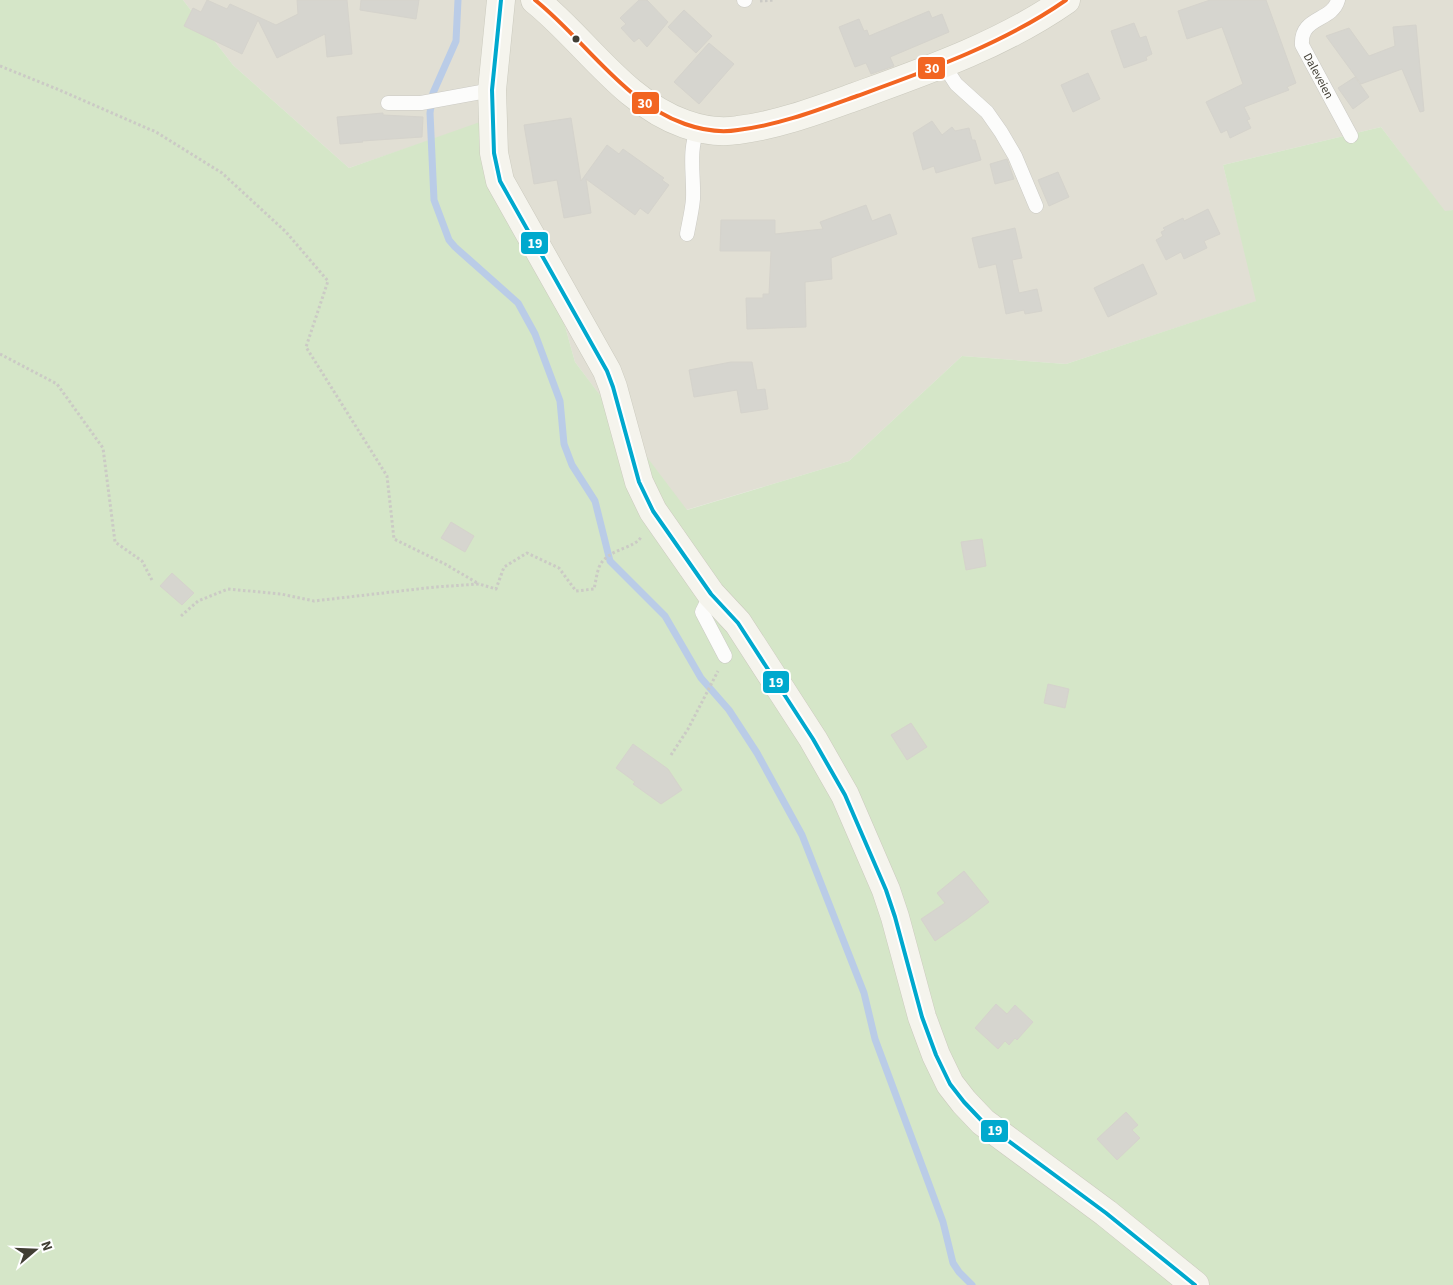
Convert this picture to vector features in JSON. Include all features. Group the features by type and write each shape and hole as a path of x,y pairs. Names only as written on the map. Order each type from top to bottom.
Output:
{"main road":[{"path":"501,0 492,90 494,153 500,181 607,371 639,482 653,511 711,594 738,623 813,739 845,795 886,890 922,1017 936,1055 950,1084 964,1102 984,1122 1106,1212 1195,1285"},
{"path":"535,0 629,89 657,110 685,124 698,128 724,131 766,125 812,112 943,64 1010,34 1066,0"}],"lane":[{"name":"Daleveien","path":"1338,0 1330,12 1305,29 1302,34 1302,45 1351,136"},
{"path":"943,64 956,84 986,112 1001,132 1015,156 1036,206"},
{"path":"388,103 421,103 492,90"},
{"path":"687,234 693,200 693,138 698,128"},
{"path":"711,594 702,612 725,656"}],"path":[{"path":"0,66 156,132 222,173 286,232 328,281 306,347 387,476 394,539 445,564 479,584 496,589 504,567 527,553 559,568 576,591 594,589 601,563 613,552 638,543 653,511"},
{"path":"0,354 58,384 103,448 115,542 142,561 153,582"},
{"path":"181,616 198,601 228,590 281,594 314,601 435,587 479,584"},
{"path":"671,755 688,729 713,682"}],"shaded area":[{"path":"183,0 1453,0 1453,210 1445,212 1381,127 1223,165 1257,301 1066,364 962,356 849,461 686,510 575,362 541,240 480,123 349,168 233,65"}],"green space":[{"path":"0,0 183,0 233,65 349,168 480,122 541,240 575,362 687,510 849,461 962,356 1066,364 1256,301 1223,165 1381,127 1445,211 1453,210 1453,1285 0,1285"}],"building":[{"path":"207,0 227,9 230,4 276,25 298,14 297,0 347,0 352,54 327,57 325,34 277,58 258,20 242,54 184,26 193,8 201,12"},
{"path":"361,0 419,0 416,19 360,10"},
{"path":"639,0 647,0 668,22 647,47 639,38 634,42 621,28 626,24 620,18"},
{"path":"1210,0 1266,0 1296,83 1287,87 1289,90 1244,107 1250,119 1247,120 1251,128 1230,138 1227,130 1221,133 1206,102 1243,84 1222,27 1187,39 1178,11"},
{"path":"684,10 712,36 696,53 668,27"},
{"path":"929,11 932,18 942,14 949,32 890,57 894,66 871,74 866,63 855,67 839,27 859,19 864,31 867,30 869,36"},
{"path":"1134,23 1140,38 1146,36 1152,54 1146,57 1147,60 1124,68 1111,31"},
{"path":"1416,25 1424,111 1420,112 1402,69 1361,84 1326,36 1349,28 1369,56 1395,46 1393,27"},
{"path":"709,43 734,64 699,104 674,82"},
{"path":"1088,73 1100,99 1073,112 1061,85"},
{"path":"1355,77 1369,97 1353,109 1338,88"},
{"path":"383,113 383,115 423,117 422,137 340,144 337,117"},
{"path":"571,118 581,181 607,145 619,154 623,149 664,178 662,180 669,185 648,214 640,208 635,215 586,179 591,213 564,218 557,180 534,184 524,125"},
{"path":"932,121 942,135 952,127 955,131 969,128 981,160 936,173 934,166 923,170 913,133"},
{"path":"1007,159 1014,179 995,184 990,164"},
{"path":"1058,172 1069,197 1049,206 1038,180"},
{"path":"866,205 872,221 890,214 897,234 831,258 832,279 805,282 806,327 747,329 746,298 763,298 763,294 769,294 771,251 720,251 721,220 775,220 775,234 823,229 820,222"},
{"path":"1208,209 1220,234 1204,241 1207,248 1184,259 1181,252 1166,260 1156,240 1163,236 1161,232 1165,230 1163,228 1183,218 1184,221"},
{"path":"1015,228 1022,258 1012,260 1019,293 1037,289 1042,311 1025,314 1024,310 1006,314 996,264 979,268 972,238"},
{"path":"1143,264 1157,294 1108,317 1094,288"},
{"path":"731,362 752,362 757,390 765,389 768,409 741,413 737,390 694,397 689,370"},
{"path":"451,522 474,536 465,552 441,538"},
{"path":"982,539 986,566 966,570 961,542"},
{"path":"172,573 194,593 182,605 160,586"},
{"path":"1048,684 1069,689 1065,708 1044,703"},
{"path":"911,723 927,747 907,760 891,735"},
{"path":"633,744 668,769 682,790 661,804 633,784 635,782 616,768"},
{"path":"964,871 989,902 935,941 921,919 945,903 937,893"},
{"path":"996,1004 1007,1014 1015,1005 1033,1022 1017,1040 1015,1038 1009,1045 1005,1041 998,1049 975,1028"},
{"path":"1126,1112 1138,1125 1132,1130 1140,1138 1117,1160 1097,1139"}],"waterway":[{"path":"458,0 456,41 433,93 430,113 434,200 449,240 518,303 535,334 560,401 564,444 572,465 595,501 610,561 665,616 701,678 729,710 757,753 802,835 864,993 875,1039 943,1222 953,1263 972,1285"}],"transit line":[{"name":"19","path":"501,0 492,90 494,153 500,181 607,371 639,482 653,511 711,594 738,623 813,739 845,795 886,890 922,1017 936,1055 950,1084 983,1122 1106,1213 1195,1285"},
{"name":"30","path":"535,0 624,86 643,101 663,114 685,124 718,131 731,131 768,125 828,107 911,76 991,43 1042,16 1066,0"}]}
